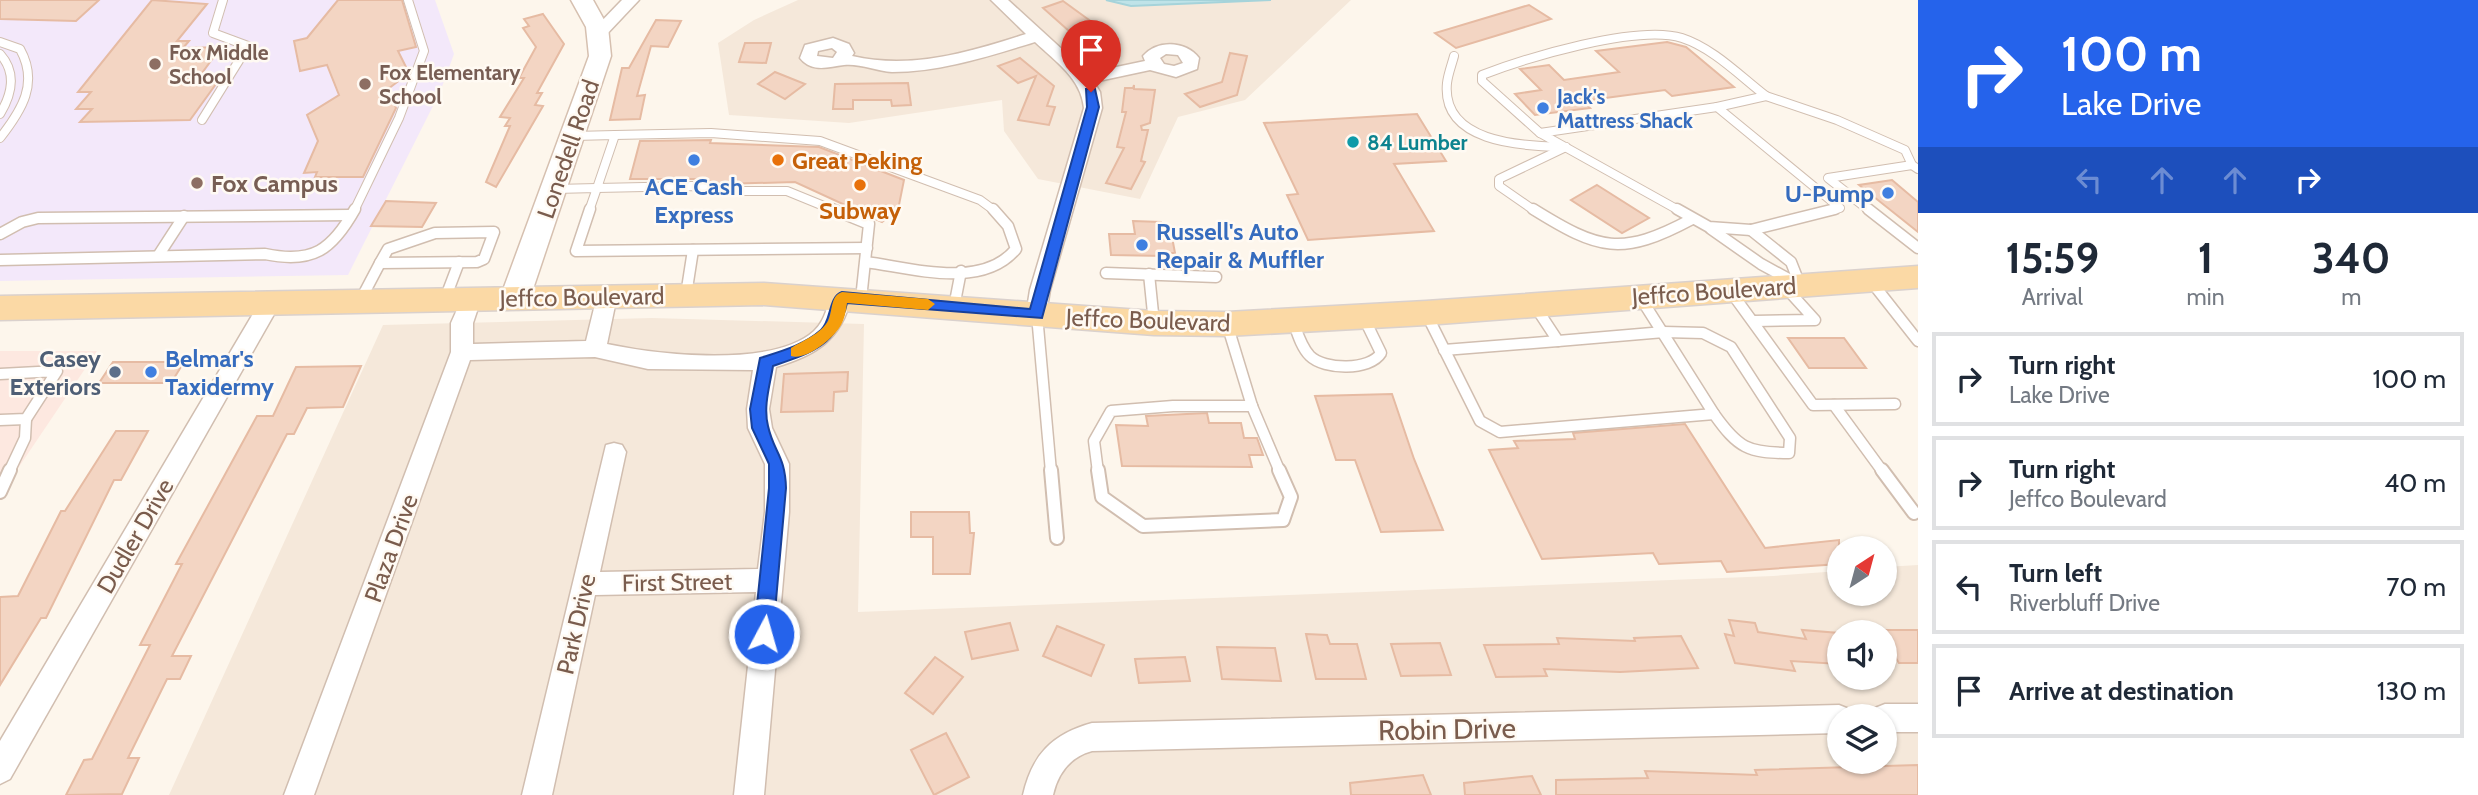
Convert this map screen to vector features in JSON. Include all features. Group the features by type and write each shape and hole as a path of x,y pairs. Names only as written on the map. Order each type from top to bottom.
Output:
{"main road":[{"name":"Jeffco Boulevard","path":"0,308 686,295 851,298 1037,315 1154,323 1227,324 1426,313 1918,276"},
{"path":"0,324 56,307"}],"street":[{"name":"Lonedell Road","path":"515,298 600,56 598,33 582,0"},
{"path":"598,33 631,0"},
{"path":"999,0 1084,79 1091,92 1093,107 1040,290 1037,315"},
{"path":"843,59 869,64 948,62 1037,36"},
{"path":"1084,79 1153,64"},
{"path":"595,349 607,296"},
{"path":"462,352 595,349 648,361 766,362 804,349 828,333 851,298"},
{"name":"Plaza Drive","path":"299,795 462,352 462,323 458,299"},
{"name":"Dudler Drive","path":"0,769 270,302"},
{"path":"748,795 777,512 777,464 760,428 758,409 766,362"},
{"name":"Park Drive","path":"537,795 614,452"},
{"name":"First Street","path":"586,584 769,580"},
{"path":"1897,718 1918,718"},
{"name":"Robin Drive","path":"1058,752 1068,745 1092,737 1827,719"},
{"path":"1038,795 1044,771 1058,752"}],"lane":[{"path":"202,120 248,46 213,33 222,0"},
{"path":"0,260 265,254 293,261 316,254 338,239 406,107 424,50 408,0"},
{"path":"1755,321 1815,320 1792,286 1709,227 1540,133 1482,82 1482,75 1584,46 1665,35 1693,43 1766,96 1905,150 1915,167 1828,178 1918,247"},
{"path":"0,42 20,49 26,58 30,69 30,88 16,116 0,138"},
{"path":"0,54 6,61 12,79 10,98 0,114"},
{"path":"1454,56 1445,90 1447,103 1465,125 1486,139 1506,145 1566,147"},
{"path":"0,69 12,79"},
{"path":"1540,133 1717,107 1766,96"},
{"path":"1709,227 1752,230 1840,208 1717,107"},
{"path":"574,136 711,133 820,141 953,188 999,212 1014,233 1016,249 1005,263 988,271 866,262"},
{"path":"615,135 576,251 867,248"},
{"path":"1566,147 1499,179 1499,186 1571,234 1600,244 1647,242 1692,219"},
{"path":"555,189 692,186 720,191 787,191 869,224 866,262 851,298"},
{"path":"0,234 22,222 38,218 350,215"},
{"path":"158,256 184,216"},
{"path":"1752,230 1791,262 1792,286"},
{"path":"360,301 380,263 388,249 435,233 494,232 484,259 380,263"},
{"path":"686,295 693,250"},
{"path":"458,299 459,262"},
{"path":"954,307 961,271"},
{"path":"1106,272 1216,277"},
{"path":"1149,274 1154,323"},
{"path":"1870,280 1918,341"},
{"path":"1729,290 1755,321 1813,405 1895,404"},
{"path":"1444,350 1664,332 1703,333 1731,347 1790,438 1789,453 1751,453 1731,439 1664,332 1639,296"},
{"path":"1534,304 1558,341"},
{"path":"1426,313 1480,421 1500,432 1714,414"},
{"path":"1037,315 1057,538"},
{"path":"1293,321 1306,354 1319,364 1367,364 1381,354 1364,317"},
{"path":"1227,324 1252,406 1291,497 1283,520 1143,526 1102,497 1094,441 1111,411 1173,406 1252,406"},
{"path":"0,374 57,371 26,419 25,438 0,492"},
{"path":"1834,405 1914,513"},
{"path":"0,420 26,419"}],"shaded area":[{"name":"Fox Campus","path":"0,0 435,0 454,54 440,92 348,275 0,281"},
{"path":"798,0 1351,0 1245,100 1178,117 1140,199 1038,179 1004,131 1002,100 849,123 729,115 718,43 754,20"},
{"path":"652,318 864,324 858,612 1827,572 1827,606 1897,606 1897,566 1918,565 1918,795 169,795 383,325"},
{"path":"0,351 97,351 0,495"}],"water":[{"path":"1106,0 1271,0 1131,6"}],"building":[{"path":"0,0 99,0 76,21 0,19"},
{"name":"Fox Middle School","path":"152,0 207,4 177,41 189,41 183,48 221,47 194,84 216,84 190,120 80,122 92,109 76,109 91,92 78,92"},
{"name":"Fox Elementary School","path":"338,0 402,0 416,47 398,51 409,73 388,89 396,108 363,177 315,177 317,172 304,173 318,141 307,115 339,95 327,65 300,71 294,41 307,38"},
{"path":"1063,1 1107,33 1099,33 1115,47 1095,54 1043,8"},
{"path":"1529,5 1551,19 1456,48 1435,33"},
{"path":"543,14 564,44 537,93 542,93 535,105 543,106 496,187 486,182 510,126 505,126 510,118 500,117 524,78 519,78 536,47 523,28 529,26 524,19"},
{"path":"656,20 681,21 668,47 651,46 637,96 645,95 640,119 610,120 622,68 629,68"},
{"path":"1667,42 1686,47 1734,87 1672,96 1665,90 1583,101 1590,108 1535,115 1515,94 1541,90 1520,69 1549,65 1564,80 1619,72 1596,51"},
{"path":"745,43 771,43 766,63 739,62"},
{"path":"1230,53 1247,56 1237,95 1200,107 1185,94 1222,82"},
{"path":"1020,58 1054,86 1047,106 1055,107 1049,125 1018,120 1036,76 1018,83 998,66"},
{"path":"775,72 805,84 785,99 758,84"},
{"path":"908,83 911,105 892,106 891,100 853,100 853,109 833,109 835,84"},
{"path":"1134,85 1134,89 1155,90 1150,123 1141,126 1142,130 1148,130 1141,161 1145,162 1131,189 1106,183 1124,148 1117,147 1126,112 1122,112 1125,88 1133,88"},
{"path":"1417,114 1446,161 1394,164 1434,231 1308,240 1287,195 1298,194 1264,123"},
{"path":"711,140 710,143 819,147 904,180 896,220 888,217 882,222 795,182 720,184 701,179 630,179 640,141"},
{"name":"U-Pump","path":"1892,180 1918,202 1918,232 1859,185"},
{"path":"1597,185 1649,218 1622,233 1571,200"},
{"path":"386,201 436,203 422,227 371,226"},
{"name":"Russell's Auto Repair & Muffler","path":"1133,221 1161,222 1163,237 1172,237 1175,253 1164,253 1164,256 1111,255 1109,234 1135,234"},
{"path":"1788,338 1844,338 1866,368 1809,368"},
{"path":"113,362 184,362 171,383 99,383"},
{"path":"361,366 343,407 307,408 294,434 287,434 172,656 191,656 180,679 167,679 128,758 139,758 122,794 66,795 84,760 92,759 150,645 140,645 182,564 176,564 257,416 273,416 296,367"},
{"path":"848,372 847,391 834,392 833,411 781,412 784,374"},
{"path":"1392,394 1414,459 1443,530 1381,532 1355,460 1336,460 1315,396"},
{"path":"1207,413 1209,423 1241,423 1244,438 1257,438 1263,455 1249,455 1252,467 1122,466 1116,425 1148,426 1146,416"},
{"path":"1685,424 1765,548 1827,541 1827,565 1727,572 1721,561 1659,564 1653,553 1542,559 1489,450 1518,448 1514,441 1575,439 1573,433"},
{"path":"116,431 148,431 121,480 114,480 46,618 41,618 0,685 0,597 18,596 61,511 65,511"},
{"path":"911,512 969,512 970,533 974,533 970,574 933,574 933,537 911,537"},
{"path":"1729,620 1755,623 1758,632 1806,639 1802,630 1827,632 1827,663 1791,661 1795,671 1735,663 1725,634 1734,636"},
{"path":"1010,623 1018,650 972,659 965,632"},
{"path":"1057,626 1104,645 1091,676 1043,656"},
{"path":"1897,630 1918,630 1918,663 1899,663"},
{"path":"1306,634 1327,635 1330,644 1357,644 1366,679 1316,679"},
{"path":"1681,636 1698,668 1620,672 1544,669 1547,676 1496,677 1484,645 1559,644 1557,638 1635,641 1634,638"},
{"path":"1440,643 1451,675 1401,676 1391,644"},
{"path":"1217,647 1275,648 1281,681 1222,679"},
{"path":"935,657 963,677 933,714 905,693"},
{"path":"1185,657 1190,681 1139,683 1135,659"},
{"path":"946,733 969,777 934,795 911,750"},
{"path":"1918,765 1918,795 1556,795 1556,780 1648,778 1645,771 1757,775 1755,770 1827,768 1827,774 1897,774 1897,766"},
{"path":"1423,775 1431,795 1351,795 1350,783"},
{"path":"1532,776 1541,795 1465,795 1464,783"}],"slow traffic":[{"path":"796,352 828,333 835,322 842,298 928,304"}],"place":[{"name":"Fox Middle School","path":"155,64"},
{"name":"Fox Elementary School","path":"365,84"},
{"name":"Jack's Mattress Shack","path":"1543,108"},
{"name":"84 Lumber","path":"1353,142"},
{"name":"ACE Cash Express","path":"694,160"},
{"name":"Great Peking","path":"778,160"},
{"name":"Fox Campus","path":"197,183"},
{"name":"Subway","path":"860,185"},
{"name":"U-Pump","path":"1888,193"},
{"name":"Russell's Auto Repair & Muffler","path":"1142,245"},
{"name":"Casey Exteriors","path":"115,372"},
{"name":"Belmar's Taxidermy","path":"151,372"}],"route":[{"path":"764,634 777,512 777,464 760,428 758,409 766,362 804,349 828,333 835,322 842,298 1037,315 1040,290 1076,174 1093,107 1091,92"}]}
